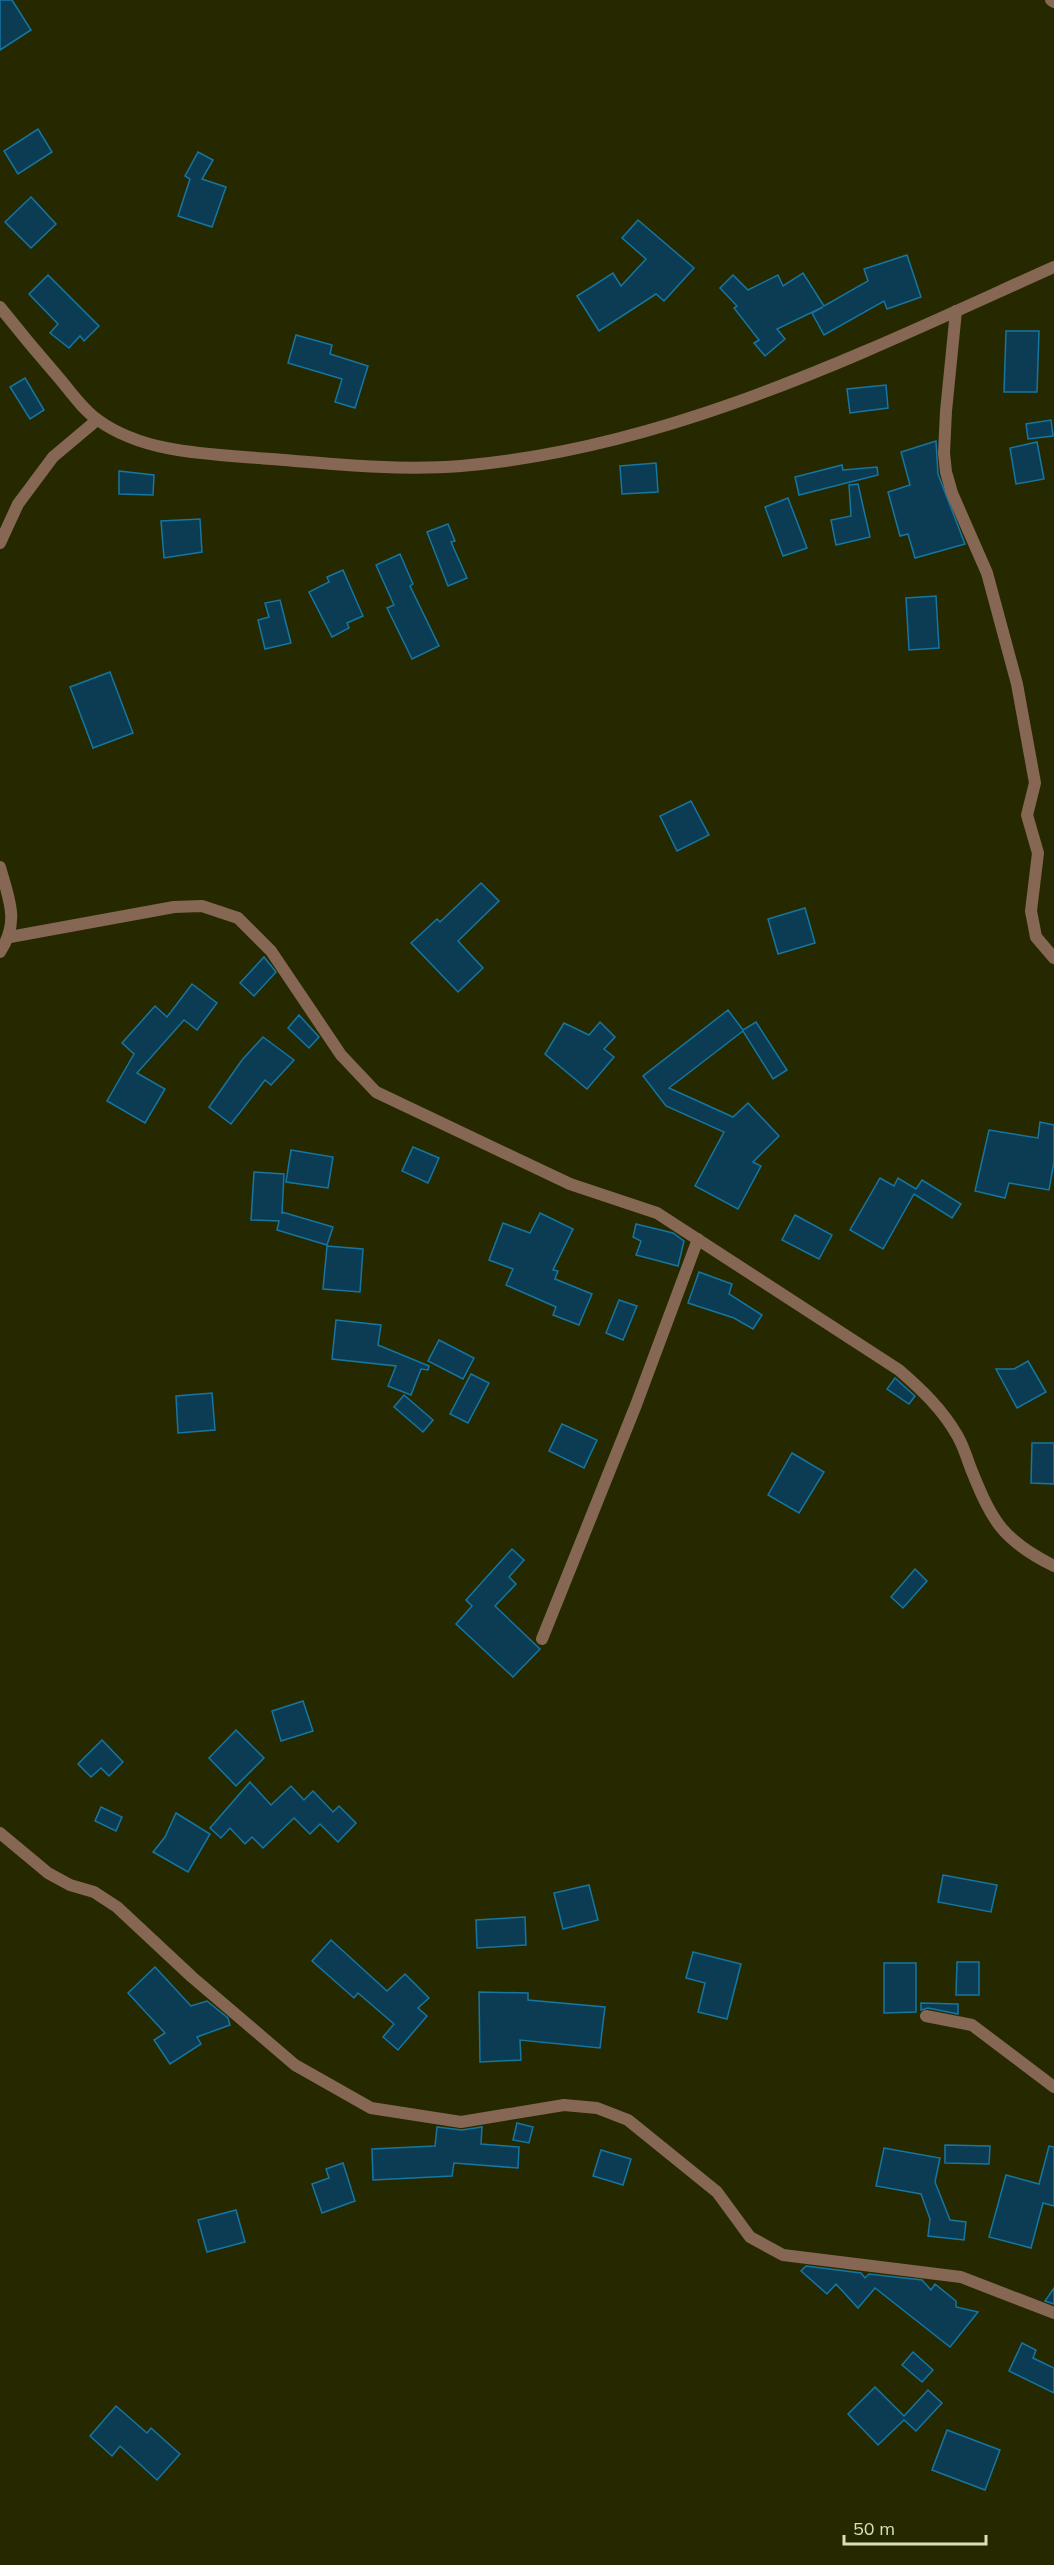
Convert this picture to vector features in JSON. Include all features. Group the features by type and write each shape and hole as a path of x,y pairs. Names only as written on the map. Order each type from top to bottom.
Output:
{"street":[{"path":"0,307 97,420 125,435 163,447 362,466 459,466 547,455 673,424 792,382 1054,267"},
{"path":"956,311 946,411 944,453 946,472 952,493 987,573 1017,684 1035,783 1027,814 1038,853 1031,911 1036,937 1054,958"},
{"path":"0,543 18,504 54,458 97,420"},
{"path":"0,867 13,914 10,937 0,952"},
{"path":"10,937 174,907 202,906 238,918 271,951 341,1055 376,1092 570,1184 657,1213 899,1371 930,1397 957,1435 984,1502 1002,1532 1029,1554 1054,1566"},
{"path":"542,1639 636,1406 698,1239"},
{"path":"0,1833 48,1873 70,1885 93,1892 117,1907 192,1977 295,2065 371,2108 461,2122 564,2105 597,2108 628,2120 717,2192 750,2237 766,2248 783,2255 961,2277 1054,2313"},
{"path":"926,2016 972,2025 1054,2087"}],"building":[{"path":"0,0 12,0 31,30 0,50"},
{"path":"38,129 52,152 18,174 4,151"},
{"path":"198,152 213,160 202,179 226,187 212,227 178,216 190,179 185,176"},
{"path":"31,197 56,224 31,248 5,222"},
{"path":"638,220 694,268 664,301 656,294 599,331 577,296 613,273 621,286 646,259 622,238"},
{"path":"907,255 921,297 887,309 884,301 824,335 812,313 823,307 777,329 785,339 765,356 754,343 759,340 734,308 737,306 720,288 733,275 748,290 778,275 783,286 803,273 824,306 868,281 864,269"},
{"path":"48,275 99,326 84,341 80,336 69,348 50,333 58,324 29,294"},
{"path":"1006,331 1039,331 1037,392 1004,392"},
{"path":"296,335 332,345 330,354 368,366 355,408 335,402 342,379 288,363"},
{"path":"25,378 44,410 30,419 10,387"},
{"path":"886,385 888,408 850,413 847,389"},
{"path":"1051,420 1053,436 1028,439 1026,424"},
{"path":"936,441 938,474 965,544 915,558 908,534 900,536 888,492 910,485 901,452"},
{"path":"1037,442 1044,479 1016,484 1010,448"},
{"path":"656,463 658,492 622,494 620,466"},
{"path":"842,465 843,470 877,467 878,475 799,495 795,477"},
{"path":"119,471 154,475 153,495 119,494"},
{"path":"858,484 870,537 836,545 831,520 851,516 849,485"},
{"path":"788,498 807,548 783,556 765,507"},
{"path":"200,519 202,552 164,558 161,521"},
{"path":"448,524 455,541 451,542 467,578 448,586 427,532"},
{"path":"400,554 413,584 410,586 439,646 412,659 387,608 394,605 376,565"},
{"path":"343,570 363,616 347,623 349,628 332,637 309,592 329,582 327,577"},
{"path":"936,596 939,648 909,650 906,598"},
{"path":"280,600 291,643 265,649 258,620 269,617 265,603"},
{"path":"110,672 133,733 93,748 70,687"},
{"path":"691,801 709,835 677,851 660,816"},
{"path":"481,883 499,901 458,941 483,968 458,992 411,943 437,919 440,922"},
{"path":"805,908 815,943 778,954 768,919"},
{"path":"264,957 276,972 254,996 240,983"},
{"path":"192,984 217,1003 197,1030 184,1020 137,1073 165,1089 145,1123 107,1101 134,1054 122,1043 155,1006 167,1017"},
{"path":"728,1010 743,1030 756,1022 787,1070 773,1079 743,1031 669,1088 733,1117 748,1103 779,1136 753,1162 761,1166 738,1209 695,1186 724,1132 666,1106 643,1076"},
{"path":"299,1015 319,1037 309,1048 288,1028"},
{"path":"600,1022 615,1037 604,1049 614,1057 587,1089 545,1054 564,1023 589,1035"},
{"path":"263,1037 294,1060 271,1085 265,1080 231,1124 209,1107 242,1060"},
{"path":"1040,1122 1054,1125 1054,1162 1049,1190 1009,1183 1005,1198 975,1191 989,1130 1038,1138"},
{"path":"413,1147 439,1158 428,1183 402,1171"},
{"path":"291,1150 333,1157 328,1188 286,1182"},
{"path":"254,1172 284,1174 282,1212 333,1227 327,1245 277,1230 279,1221 251,1220"},
{"path":"880,1178 894,1186 898,1178 916,1189 922,1180 961,1204 952,1218 914,1194 883,1249 850,1230"},
{"path":"540,1213 573,1229 553,1270 558,1271 555,1279 592,1294 579,1325 553,1315 556,1307 506,1285 513,1269 489,1260 503,1223 530,1233"},
{"path":"795,1215 832,1235 819,1259 782,1240"},
{"path":"636,1224 673,1233 684,1241 678,1266 636,1255 641,1241 633,1237"},
{"path":"327,1246 363,1249 360,1292 323,1289"},
{"path":"699,1272 732,1284 729,1294 762,1315 753,1329 734,1318 688,1303"},
{"path":"619,1300 637,1306 623,1340 606,1333"},
{"path":"336,1320 381,1325 378,1345 429,1366 428,1370 421,1369 411,1395 388,1386 396,1366 332,1359"},
{"path":"439,1340 474,1358 463,1379 428,1361"},
{"path":"1028,1361 1046,1392 1017,1408 996,1369 1014,1369"},
{"path":"471,1374 489,1383 468,1423 450,1414"},
{"path":"895,1378 915,1396 909,1404 887,1389"},
{"path":"212,1393 215,1430 178,1433 176,1396"},
{"path":"404,1395 433,1420 423,1432 394,1407"},
{"path":"562,1424 597,1440 584,1468 549,1451"},
{"path":"1032,1443 1054,1443 1054,1484 1031,1483"},
{"path":"792,1453 824,1472 799,1513 768,1495"},
{"path":"512,1549 524,1560 509,1577 516,1584 495,1606 540,1649 513,1677 456,1624 472,1606 466,1600"},
{"path":"915,1569 927,1581 903,1608 891,1597"},
{"path":"303,1701 313,1731 281,1741 272,1711"},
{"path":"236,1730 264,1758 236,1786 209,1758"},
{"path":"102,1740 123,1762 109,1776 101,1768 91,1777 78,1764"},
{"path":"250,1782 271,1805 291,1786 304,1800 313,1791 333,1812 339,1806 356,1823 338,1842 320,1824 310,1834 294,1818 263,1848 252,1837 245,1844 230,1828 221,1838 210,1828"},
{"path":"101,1807 122,1817 116,1831 95,1821"},
{"path":"176,1813 210,1834 188,1872 153,1852 165,1837"},
{"path":"943,1875 997,1885 991,1912 938,1902"},
{"path":"589,1885 598,1920 563,1929 554,1893"},
{"path":"525,1917 526,1945 477,1948 476,1920"},
{"path":"331,1940 387,1991 405,1974 429,1998 418,2008 427,2016 398,2050 383,2037 394,2024 358,1993 354,1998 312,1961"},
{"path":"693,1952 741,1964 727,2019 698,2012 705,1983 686,1978"},
{"path":"957,1962 979,1962 979,1995 956,1995"},
{"path":"884,1963 916,1963 916,2012 884,2013"},
{"path":"155,1967 191,2006 207,2001 228,2018 230,2025 197,2037 201,2044 170,2064 154,2040 165,2033 128,1993"},
{"path":"479,1992 528,1993 528,2000 605,2007 600,2048 520,2040 521,2060 480,2062"},
{"path":"921,2003 958,2004 958,2014 928,2008 921,2010"},
{"path":"517,2123 533,2127 529,2143 513,2140"},
{"path":"437,2127 462,2130 482,2127 481,2144 519,2147 518,2168 454,2163 452,2176 373,2180 372,2149 435,2146"},
{"path":"945,2145 990,2146 989,2164 945,2163"},
{"path":"1049,2146 1054,2147 1054,2206 1043,2203 1031,2248 989,2237 1006,2175 1039,2184"},
{"path":"884,2148 940,2158 935,2182 950,2220 966,2222 964,2240 928,2236 930,2219 921,2194 876,2186"},
{"path":"601,2150 631,2159 623,2185 593,2176"},
{"path":"343,2163 355,2201 322,2213 312,2184 329,2178 326,2169"},
{"path":"236,2210 245,2242 207,2252 198,2220"},
{"path":"806,2266 861,2273 865,2278 869,2274 922,2280 931,2290 935,2284 956,2301 956,2307 978,2312 950,2347 875,2288 858,2308 836,2284 827,2294 801,2271"},
{"path":"1054,2288 1054,2304 1045,2301"},
{"path":"1022,2343 1036,2350 1033,2358 1054,2368 1054,2393 1009,2371"},
{"path":"913,2352 933,2370 922,2382 902,2365"},
{"path":"875,2387 904,2416 928,2390 942,2403 916,2431 904,2420 878,2445 848,2414"},
{"path":"116,2406 147,2433 151,2428 180,2454 157,2480 120,2446 112,2456 90,2436"},
{"path":"947,2430 1000,2450 985,2490 932,2470"}]}
